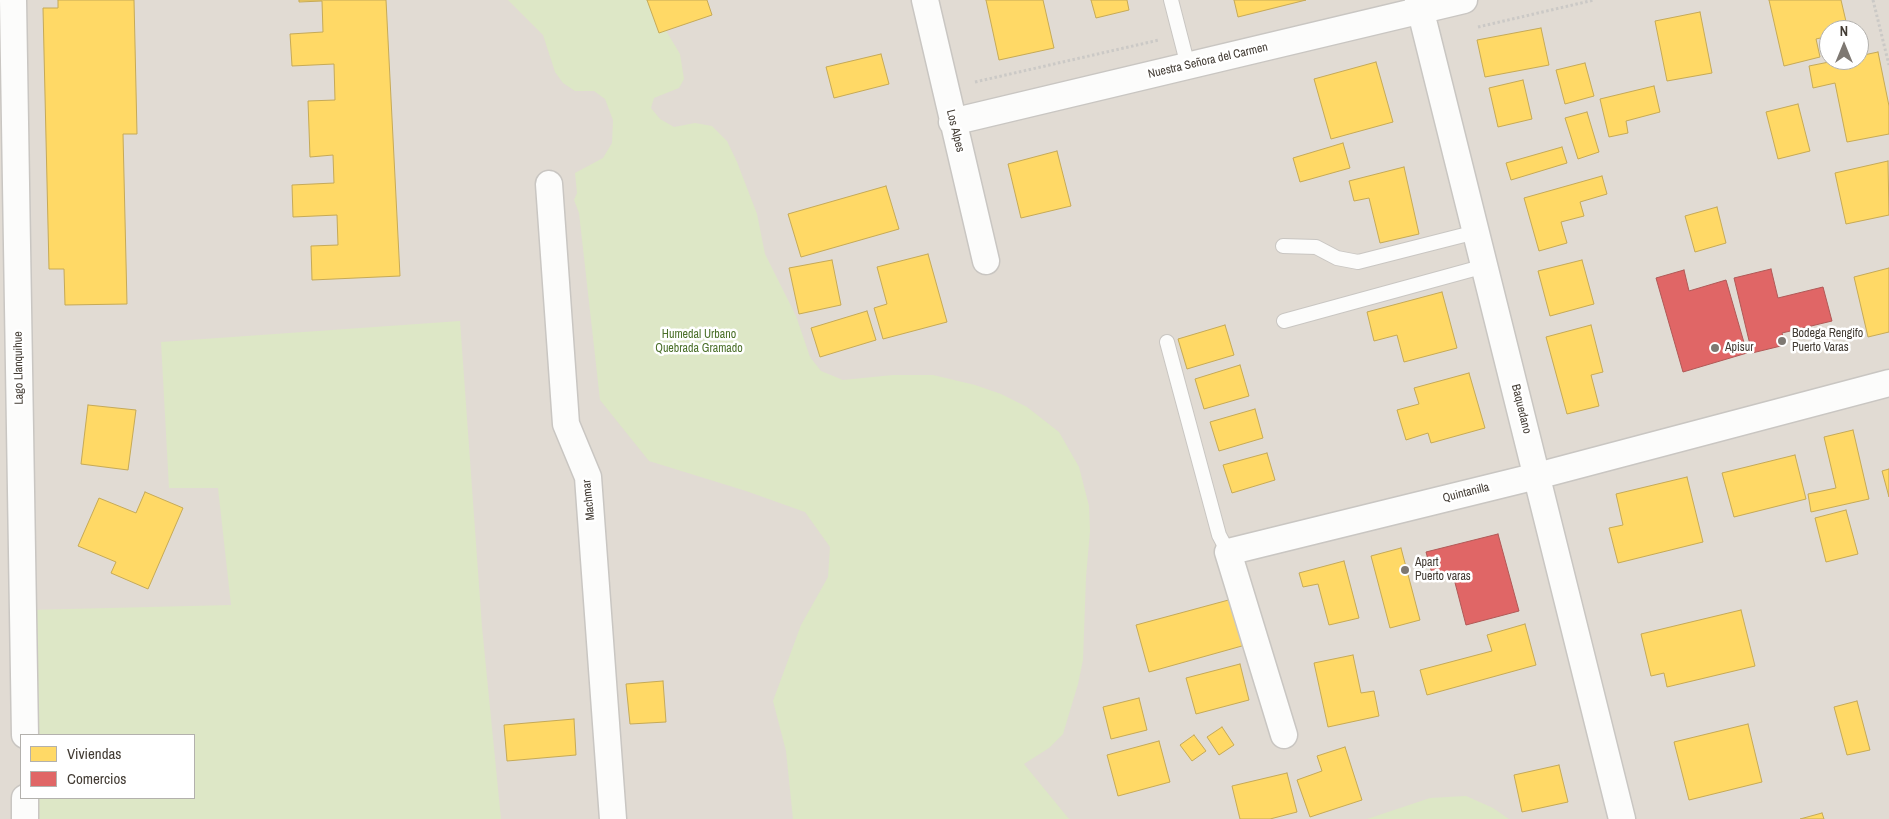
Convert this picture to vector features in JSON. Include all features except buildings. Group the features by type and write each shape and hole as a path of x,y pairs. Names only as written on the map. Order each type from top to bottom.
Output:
{"street":[{"name":"Lago Llanquihue","path":"13,0 7,113 9,274 22,568 25,734"},
{"name":"Los Alpes","path":"925,0 986,262"},
{"name":"Nuestra Señora del Carmen","path":"952,122 1188,66 1419,5 1464,0"},
{"name":"Baquedano","path":"1419,5 1622,819"},
{"name":"Machmar","path":"549,184 566,424 588,477 613,819"},
{"name":"Quintanilla","path":"1228,552 1538,476 1889,383"},
{"path":"0,550 22,568"},
{"path":"1228,552 1284,735"},
{"path":"25,799 25,819"}],"lane":[{"path":"1171,0 1188,66"},
{"path":"1283,246 1316,247 1337,258 1358,262 1476,232"},
{"path":"1284,321 1485,266"},
{"path":"1167,342 1218,535 1228,552"}],"path":[{"path":"1873,0 1889,65"},
{"path":"945,90 1180,35"}],"shaded area":[{"path":"0,0 1889,0 1889,819 0,819"}],"green space":[{"name":"Humedal Urbano Quebrada Gramado","path":"508,0 652,0 659,19 680,54 684,79 679,88 654,98 651,108 660,119 674,127 695,123 712,126 727,141 757,214 765,254 796,316 810,357 821,371 843,380 893,375 933,375 975,385 1001,394 1027,407 1059,432 1079,467 1089,506 1090,531 1086,577 1083,660 1063,734 1049,748 1024,764 1069,819 793,819 786,751 773,701 801,625 828,577 830,547 805,512 746,491 649,461 600,400 579,213 574,200 577,193 575,173 603,158 612,143 613,120 605,99 594,91 575,91 563,83 555,72 543,35"},
{"path":"460,321 482,627 501,819 31,819 31,799 195,799 195,734 30,734 28,610 231,605 218,488 169,488 161,342"},
{"path":"1466,796 1493,808 1509,819 1367,819 1430,798"}],"place":[{"name":"Bodega Rengifo Puerto Varas","path":"1782,341"},
{"name":"Apisur","path":"1715,348"},
{"name":"Apart Puerto varas","path":"1405,570"}]}
